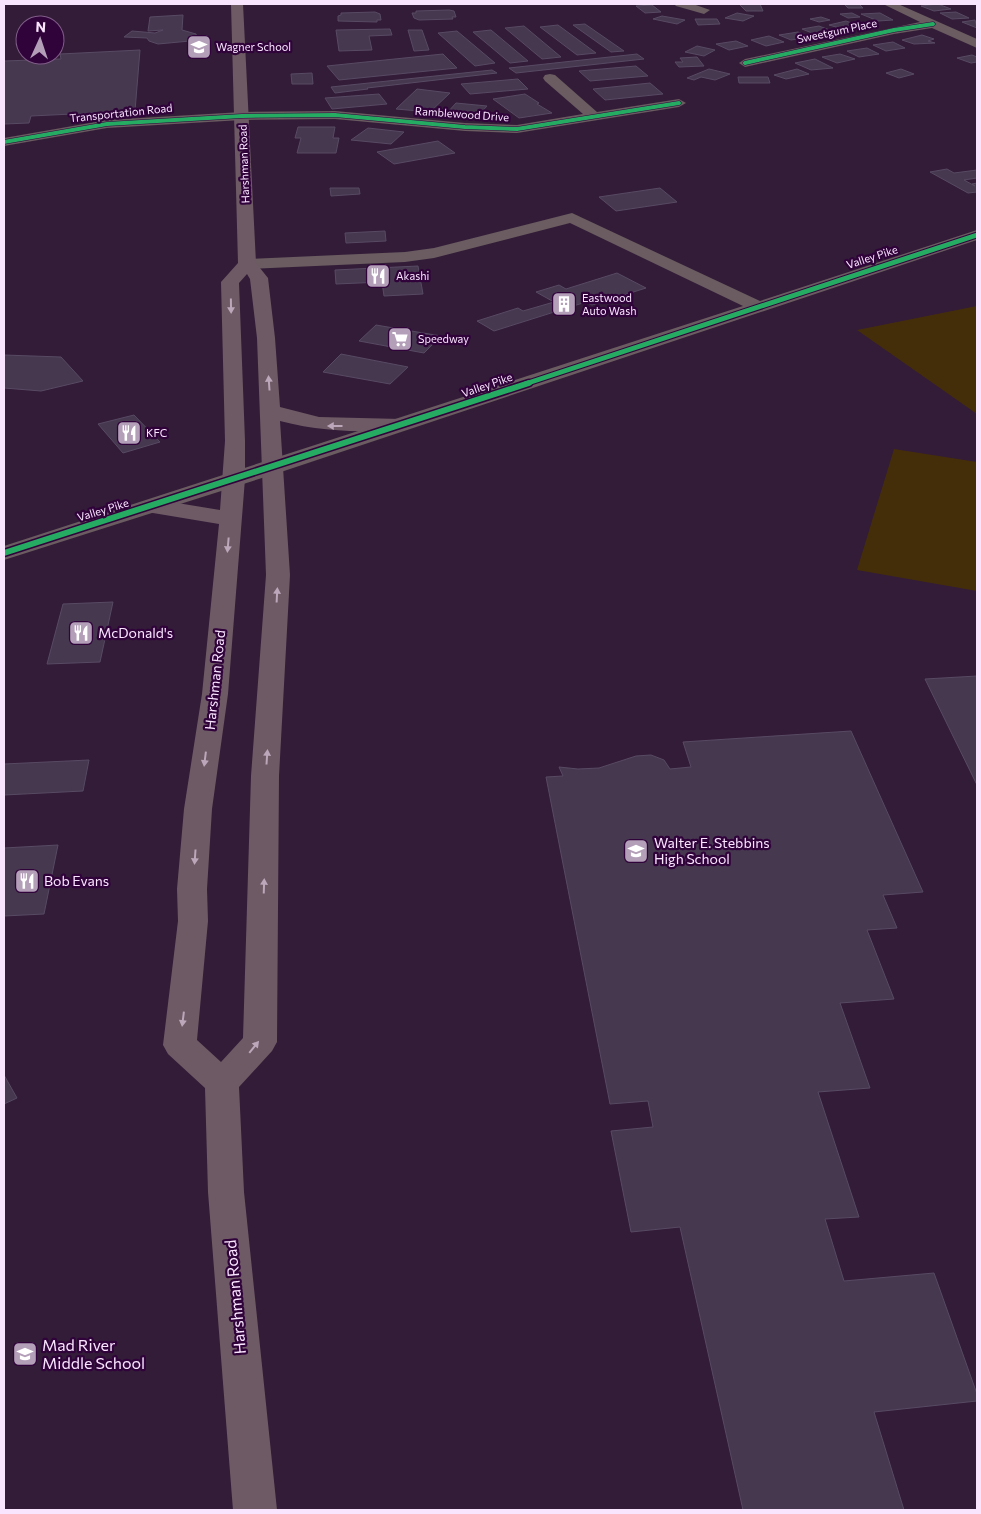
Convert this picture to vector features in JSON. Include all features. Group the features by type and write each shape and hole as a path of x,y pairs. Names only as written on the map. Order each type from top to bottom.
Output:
{"main road":[{"name":"Harshman Road","path":"237,4 247,264 259,278 271,411 278,574 266,776 260,1042 222,1083 226,1192 255,1510"},
{"name":"Harshman Road","path":"222,1083 180,1045 192,920 192,889 198,809 215,694 234,479 235,441 230,282 247,264"},
{"path":"271,411 286,418 325,426 401,426"},
{"path":"153,506 231,519"}],"street":[{"path":"680,4 704,10"},
{"path":"889,4 977,44"},
{"name":"Sweetgum Place","path":"745,63 894,30 933,24"},
{"path":"550,78 595,117"},
{"name":"Ramblewood Drive","path":"242,116 335,115 465,127 517,129 679,103"},
{"name":"Transportation Road","path":"4,142 107,124 242,116"},
{"path":"247,264 405,257 434,253 572,218 757,306"},
{"name":"Valley Pike","path":"4,552 401,426 757,306 977,235"}],"shaded area":[{"path":"977,306 977,414 857,330"},
{"path":"894,449 977,462 977,591 857,570"}],"building":[{"path":"739,4 760,4 763,11 746,11"},
{"path":"844,4 859,4 863,8 848,8"},
{"path":"938,4 951,9 934,11 921,6"},
{"path":"652,5 661,12 645,13 636,6"},
{"path":"416,11 454,11 456,17 452,17 453,19 419,20 414,18 412,13 416,13"},
{"path":"375,12 380,14 381,20 377,20 377,22 338,21 338,16 341,13"},
{"path":"956,12 969,18 952,19 940,13"},
{"path":"737,13 754,16 743,21 725,18"},
{"path":"852,13 860,17 848,18 840,14"},
{"path":"880,13 893,20 878,21 861,14"},
{"path":"183,15 182,30 196,34 197,38 190,41 158,44 149,41 147,38 124,37 132,31 155,33 163,30 148,31 150,17"},
{"path":"662,16 685,20 677,24 653,19"},
{"path":"821,17 830,20 819,22 810,19"},
{"path":"695,19 717,19 720,24 698,25"},
{"path":"975,20 977,28 962,22"},
{"path":"846,21 860,26 843,29 829,25"},
{"path":"585,24 624,51 611,52 573,25"},
{"path":"558,25 596,53 577,55 540,27"},
{"path":"524,26 561,57 542,59 505,28"},
{"path":"819,26 835,32 817,35 802,29"},
{"path":"390,29 392,35 369,36 372,50 339,51 336,30"},
{"path":"408,30 422,30 429,50 414,51"},
{"path":"491,30 528,61 510,63 473,32"},
{"path":"457,31 495,63 475,66 438,33"},
{"path":"798,32 810,37 791,40 779,35"},
{"path":"922,35 934,39 928,41 935,43 914,44 902,40"},
{"path":"769,36 784,42 766,46 751,40"},
{"path":"736,41 748,46 729,50 716,44"},
{"path":"893,42 905,48 886,51 873,45"},
{"path":"697,46 715,50 704,56 685,52"},
{"path":"867,48 879,54 859,57 847,51"},
{"path":"140,50 135,111 31,116 29,123 4,124 4,61 15,61 15,65 65,65 65,54"},
{"path":"443,54 457,68 339,80 327,66"},
{"path":"637,54 644,59 516,73 509,68"},
{"path":"840,54 855,59 837,63 822,57"},
{"path":"972,55 977,57 977,62 971,63 957,58"},
{"path":"697,57 704,66 679,67 675,62 683,62 680,58"},
{"path":"815,59 833,68 811,70 795,63"},
{"path":"636,66 648,76 590,81 579,71"},
{"path":"709,69 730,74 715,80 701,77 694,80 687,78"},
{"path":"797,69 809,74 786,79 774,75"},
{"path":"901,69 914,74 899,78 886,73"},
{"path":"492,70 497,73 335,93 331,87"},
{"path":"312,73 313,84 292,84 291,74"},
{"path":"738,77 768,77 770,83 739,83"},
{"path":"518,79 528,89 470,94 461,84"},
{"path":"650,83 663,94 605,100 593,89"},
{"path":"417,89 450,93 430,112 396,109"},
{"path":"379,94 387,104 332,109 325,98"},
{"path":"525,94 552,113 519,118 493,99"},
{"path":"456,103 487,106 477,117 446,114"},
{"path":"298,127 335,127 333,138 339,138 336,153 297,153 301,138 295,138"},
{"path":"368,128 404,132 391,144 351,140"},
{"path":"438,141 455,153 394,164 377,152"},
{"path":"947,169 954,173 977,170 977,178 964,180 975,186 972,184 977,183 977,192 968,193 930,172"},
{"path":"330,188 359,188 360,194 331,196"},
{"path":"660,188 677,202 616,211 599,197"},
{"path":"385,231 386,241 346,243 345,233"},
{"name":"Akashi","path":"418,266 423,294 384,296 382,282 336,284 335,270"},
{"name":"Eastwood Auto Wash","path":"617,273 646,288 592,305 586,302 494,331 477,321 518,308 523,311 554,302 536,292 559,285 566,289"},
{"name":"Speedway","path":"376,325 441,336 424,353 359,341"},
{"name":"Speedway","path":"341,354 408,367 390,384 323,372"},
{"path":"4,355 61,357 83,381 41,391 4,388"},
{"name":"KFC","path":"134,415 160,442 123,453 98,424"},
{"name":"McDonald's","path":"113,602 100,662 47,664 63,604"},
{"path":"977,676 977,785 925,679"},
{"path":"851,731 923,892 883,895 897,928 867,930 894,999 840,1003 870,1088 818,1092 859,1217 825,1219 844,1281 934,1273 977,1394 977,1401 874,1412 904,1510 743,1510 680,1227 631,1232 611,1131 653,1127 648,1101 610,1104 546,777 563,776 559,767 578,769 599,768 636,756 651,755 664,760 670,769 691,767 683,742"},
{"path":"89,760 83,791 4,795 4,764"},
{"name":"Bob Evans","path":"58,845 44,914 4,916 4,848"},
{"path":"4,1075 17,1098 4,1104"}],"cycle path":[{"path":"745,63 894,30 933,24"},
{"path":"4,142 107,124 242,116 335,115 465,127 517,129 679,103"},
{"path":"4,553 273,467 977,235"}],"place":[{"name":"Wagner School","path":"199,47"},
{"name":"Akashi","path":"378,276"},
{"name":"Eastwood Auto Wash","path":"564,304"},
{"name":"Speedway","path":"400,339"},
{"name":"KFC","path":"129,433"},
{"name":"McDonald's","path":"81,633"},
{"name":"Walter E. Stebbins High School","path":"636,851"},
{"name":"Bob Evans","path":"27,881"},
{"name":"Mad River Middle School","path":"25,1354"}]}
